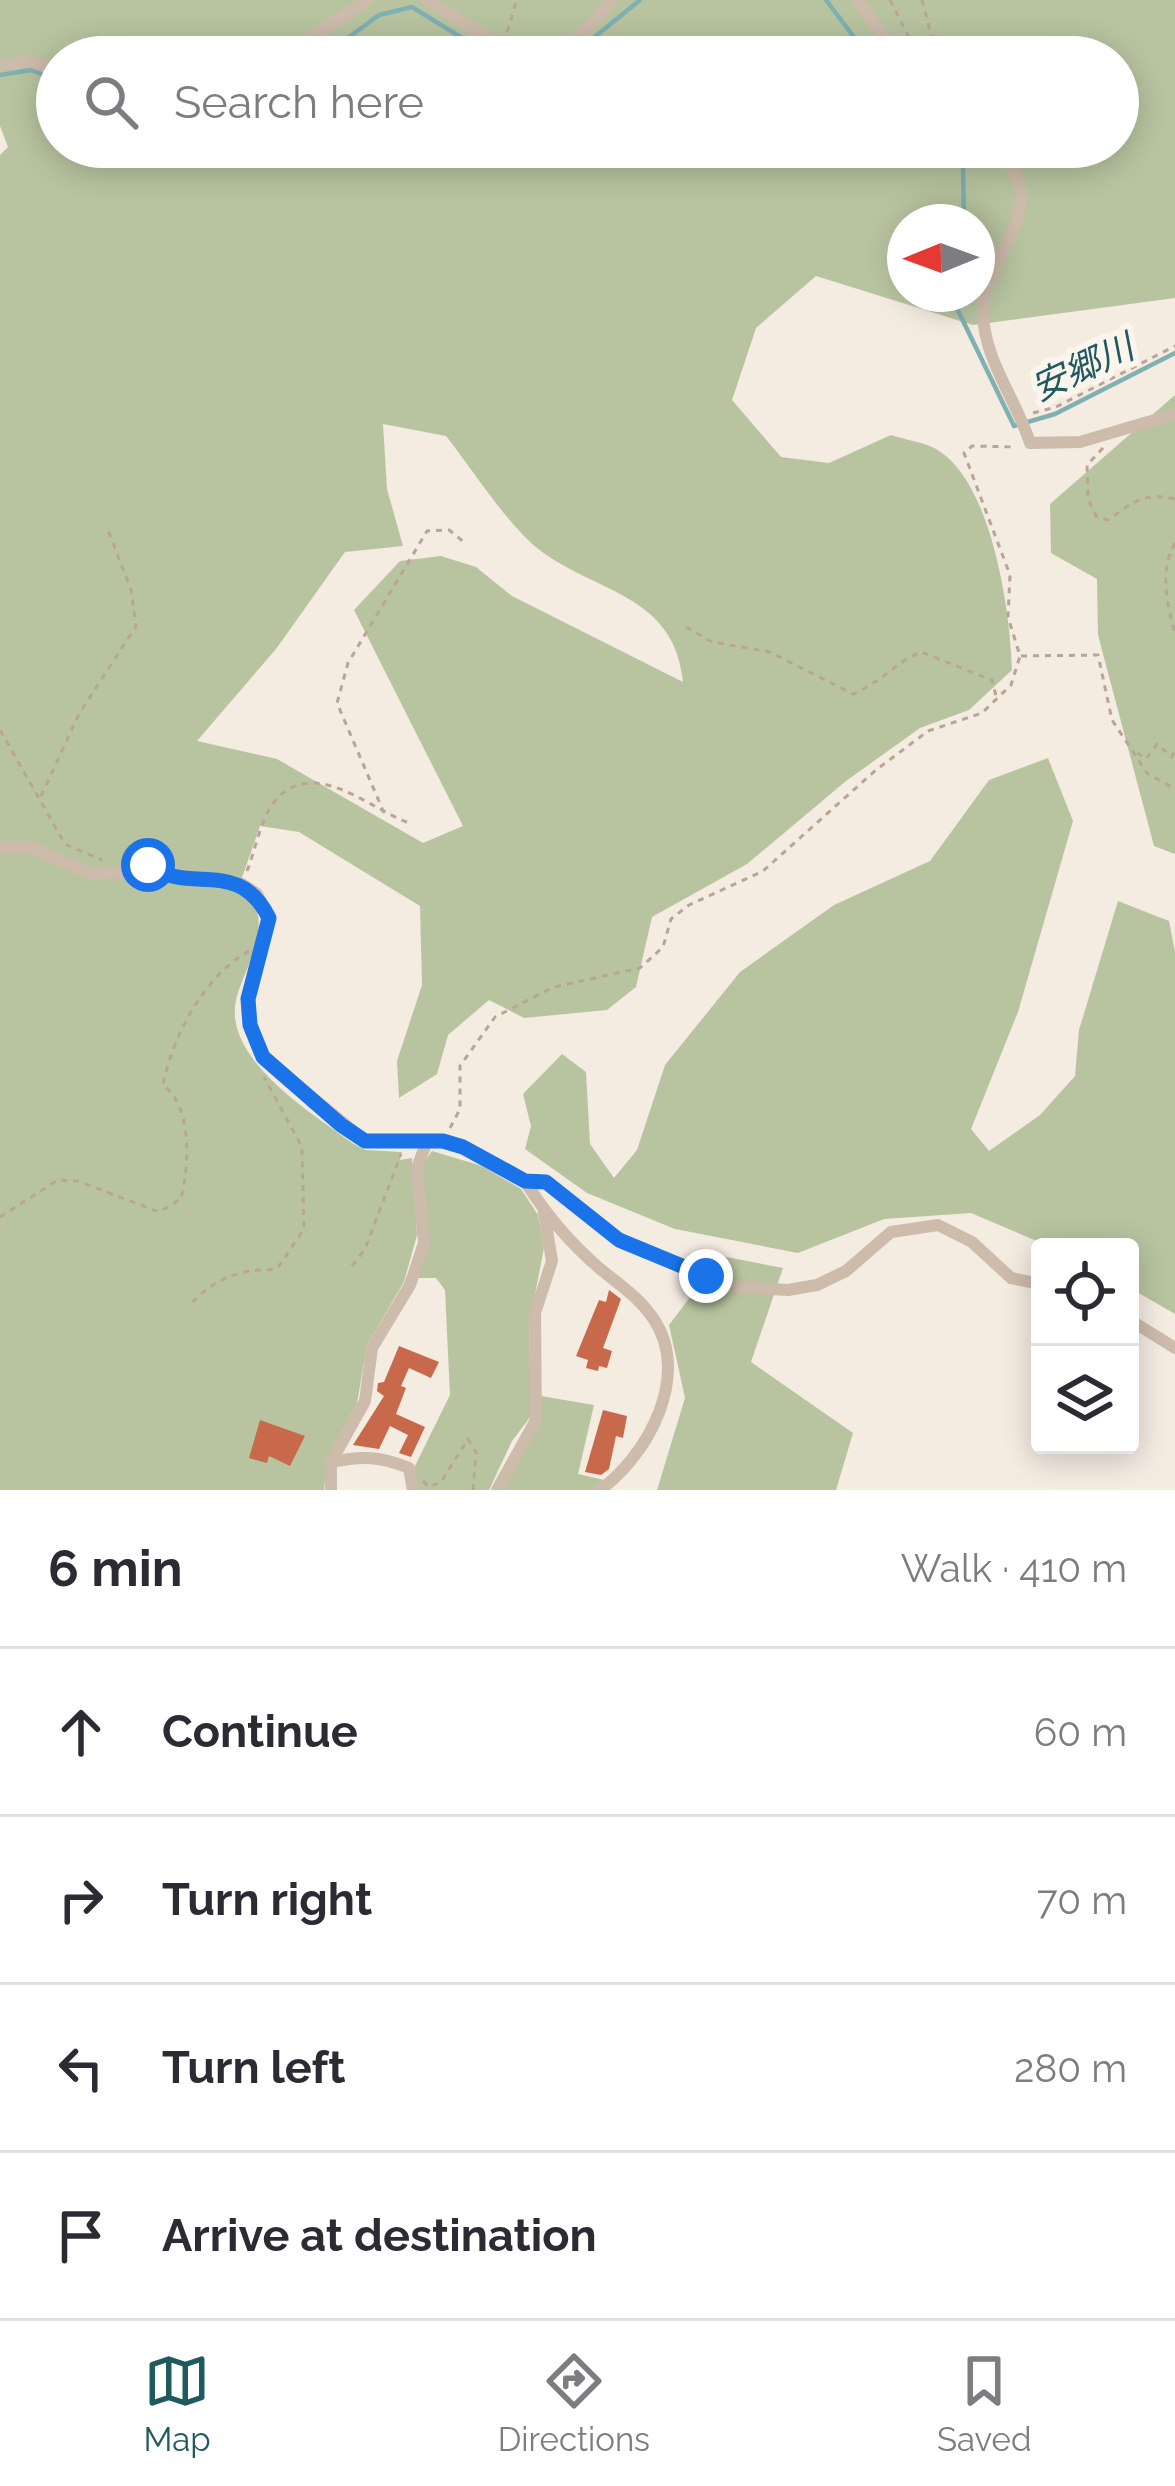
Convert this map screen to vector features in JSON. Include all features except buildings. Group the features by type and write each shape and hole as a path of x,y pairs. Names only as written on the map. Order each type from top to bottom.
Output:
{"street":[{"path":"312,36 368,0"},
{"path":"427,0 484,36"},
{"path":"578,36 611,0"},
{"path":"857,0 884,36"},
{"path":"0,66 36,63"},
{"path":"1011,168 1019,186 1012,235 982,306 984,333 1025,429 1051,446 1175,414"},
{"path":"0,847 30,847 91,874 155,870 242,884 257,894 269,918 248,999 250,1025 263,1057 365,1141 443,1141 525,1181 546,1182 619,1240 738,1287 788,1290 817,1285 846,1271 891,1232 938,1225 972,1242 1011,1278 1031,1282"},
{"path":"331,1490 331,1462 364,1401 379,1331 410,1285 424,1243 417,1168 427,1142"},
{"path":"525,1181 544,1212 657,1323 664,1353 663,1406 624,1473 600,1490"},
{"path":"497,1490 536,1420 535,1313 552,1261 544,1212"},
{"path":"1139,1326 1175,1348"},
{"path":"331,1462 368,1454 410,1468 413,1490"}],"path":[{"path":"506,36 518,0"},
{"path":"890,0 908,36"},
{"path":"922,0 931,36"},
{"path":"443,1141 460,1109 460,1066 495,1017 554,987 640,968 663,947 671,920 689,905 763,871 928,731 982,713 997,701 1011,685 1019,656 1008,617 1010,575 964,453 972,446 1012,448 1025,429 1057,406 1175,346"},
{"path":"1098,436 1115,438 1087,465 1088,499 1096,516 1108,520 1133,498 1154,494 1175,499"},
{"path":"41,796 79,714 136,626 130,590 107,530"},
{"path":"384,813 337,704 349,663 427,531 449,530 465,543"},
{"path":"1175,543 1168,556 1166,593 1175,633"},
{"path":"686,627 712,642 770,652 854,694 884,681 905,658 921,652 992,680 997,701"},
{"path":"1019,656 1098,655 1112,720 1147,772 1175,789"},
{"path":"0,730 65,844 105,862"},
{"path":"1132,750 1146,759 1153,744 1167,756 1175,748"},
{"path":"242,884 273,802 298,784 323,781 409,823"},
{"path":"0,1217 58,1180 78,1181 159,1212 181,1199 188,1172 184,1132 175,1094 163,1085 167,1062 225,964 266,941"},
{"path":"192,1302 217,1279 242,1270 277,1269 304,1229 302,1147 290,1116 265,1084 263,1057"},
{"path":"352,1266 365,1249 395,1168 410,1144"},
{"path":"410,1468 429,1487 441,1482 468,1439 476,1452 472,1490"}],"green space":[{"path":"0,0 1175,0 1175,298 973,325 931,312 995,312 995,204 887,204 887,298 816,276 756,328 732,400 781,457 829,463 891,435 936,449 955,465 984,517 994,549 1012,670 969,710 920,728 846,781 747,864 652,917 636,987 607,1010 524,1018 489,1000 448,1035 437,1074 399,1098 397,1061 422,985 420,906 299,832 260,826 237,892 253,901 259,921 236,1001 240,1036 250,1055 281,1089 352,1143 365,1150 402,1152 400,1160 412,1158 417,1235 404,1282 367,1345 357,1403 328,1456 324,1490 0,1490 0,155 8,147 0,126","holes":["383,424 446,436 527,539 549,557 644,609 663,627 676,651 683,682 512,596 476,567 441,556 400,561 354,610 463,826 423,843 277,759 197,741 276,649 345,552 403,546 387,489"]},
{"path":"1175,395 1175,854 1154,846 1098,635 1097,579 1051,553 1050,504"},
{"path":"1048,758 1073,821 1018,1012 971,1129 989,1151 1040,1115 1075,1076 1079,1030 1118,901 1169,921 1175,952 1175,1314 1139,1293 1139,1238 1031,1238 971,1213 884,1219 798,1253 675,1229 587,1193 525,1149 531,1126 523,1094 562,1054 586,1072 590,1144 614,1178 637,1150 665,1065 740,972 834,905 930,861 989,780"},
{"path":"432,1151 482,1166 521,1189 538,1215 544,1248 529,1325 531,1416 512,1441 489,1490 414,1490 411,1474 450,1395 445,1290 436,1278 417,1278 422,1165"},
{"path":"721,1256 783,1268 751,1362 853,1433 836,1490 657,1490 685,1398 669,1325"},
{"path":"541,1396 594,1405 578,1474 609,1481 599,1490 500,1490"}],"waterway":[{"name":"安郷川","path":"596,36 640,0"},
{"name":"安郷川","path":"826,0 853,36"},
{"name":"安郷川","path":"350,36 379,15 412,7 459,36"},
{"name":"安郷川","path":"0,75 36,72"},
{"name":"安郷川","path":"963,168 964,204"},
{"name":"安郷川","path":"959,312 1014,426 1055,414 1175,353"}],"route":[{"path":"148,865 242,884 257,894 269,918 248,999 250,1025 263,1057 341,1125 365,1141 443,1141 463,1147 525,1181 546,1182 619,1240 706,1276"}]}
